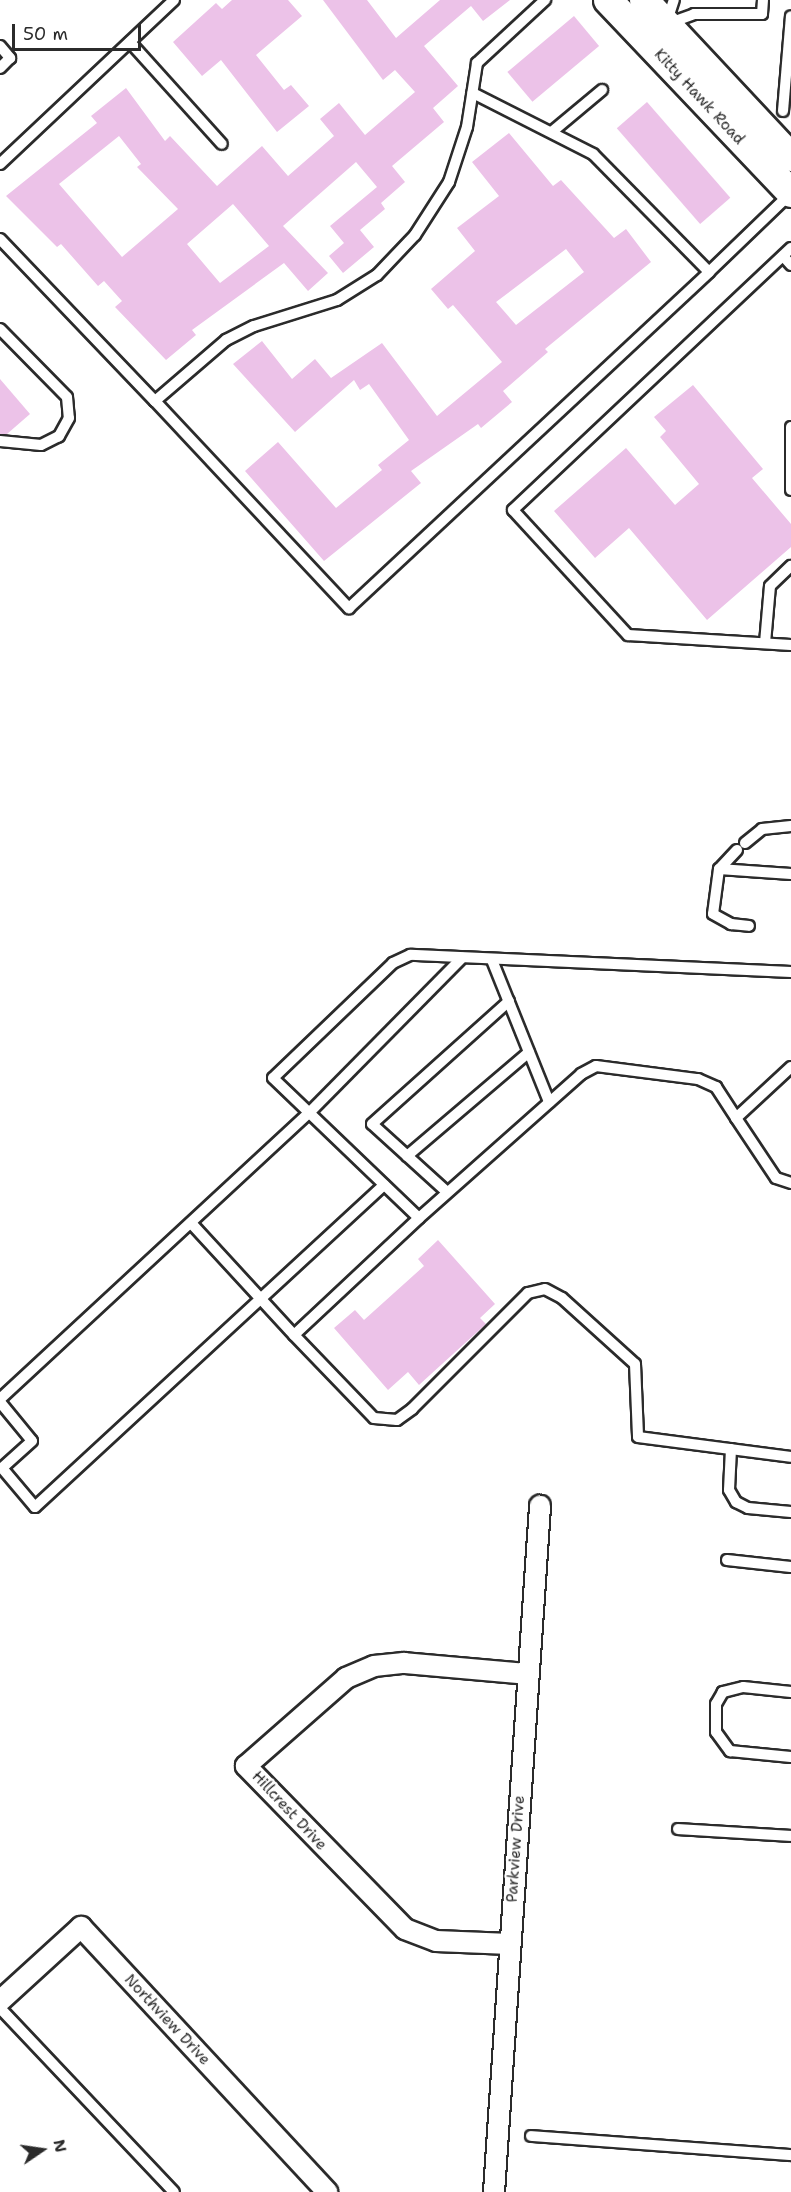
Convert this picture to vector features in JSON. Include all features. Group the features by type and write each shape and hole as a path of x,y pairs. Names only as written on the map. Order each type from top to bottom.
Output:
{"main road":[{"name":"Kitty Hawk Road","path":"608,0 774,127 791,193"},
{"name":"Kitty Hawk Road","path":"644,0 670,12 774,127 791,157"}],"street":[{"name":"Parkview Drive","path":"494,2192 540,1506"},
{"name":"Hillcrest Drive","path":"510,1944 436,1941 405,1929 246,1766 346,1678 374,1666 404,1663 528,1674"},
{"name":"Northview Drive","path":"0,2001 81,1927 327,2192"}],"lane":[{"path":"0,164 174,0"},
{"path":"155,401 226,340 254,326 337,300 377,275 415,235 449,182 472,93 477,63 545,0"},
{"path":"670,12 762,14 763,0"},
{"path":"774,127 791,16"},
{"path":"130,42 222,144"},
{"path":"0,46 10,58 0,68"},
{"path":"553,131 602,90"},
{"path":"472,93 553,131 593,154 709,272"},
{"path":"0,239 349,608 791,193"},
{"path":"791,265 787,252 513,510 628,635 791,645"},
{"path":"0,329 67,397 69,418 59,436 40,445 0,441"},
{"path":"790,434 791,490"},
{"path":"765,643 770,586 791,566"},
{"path":"749,926 731,924 713,914 719,869 741,846 762,829 791,825"},
{"path":"719,869 791,874"},
{"path":"419,1218 273,1078 393,963 410,955 791,972"},
{"path":"384,1185 36,1507 1,1467 32,1441 0,1401 309,1113 462,958"},
{"path":"492,960 549,1102"},
{"path":"447,1192 372,1124 509,1001"},
{"path":"408,1156 529,1052"},
{"path":"294,1335 447,1192 549,1102 596,1066 698,1079 716,1087 776,1178 791,1183"},
{"path":"736,1118 791,1067"},
{"path":"191,1223 294,1335 375,1418 397,1420 528,1293 545,1289 562,1298 635,1364 638,1437 791,1457"},
{"path":"731,1449 729,1490 736,1502 748,1508 791,1512"},
{"path":"727,1560 791,1568"},
{"path":"791,1692 743,1687 723,1692 716,1704 716,1732 730,1750 791,1757"},
{"path":"678,1829 791,1836"},
{"path":"0,2008 174,2192"},
{"path":"531,2136 791,2155"}],"building":[{"path":"232,0 288,0 302,16 256,55 284,90 291,85 309,106 277,132 221,60 202,76 173,42 216,3 222,9"},
{"path":"323,0 367,0 396,38 440,0 510,0 483,21 471,6 424,46 458,86 433,108 444,122 392,166 405,182 381,203 385,209 360,230 374,247 343,273 329,256 344,243 330,226 377,187 356,162 283,226 328,273 308,291 284,263 192,330 196,335 166,360 115,307 122,301 104,281 98,286 61,244 57,247 6,196 97,123 91,116 126,88 165,141 170,136 217,186 262,146 288,176 334,136 320,119 339,103 365,135 415,92 395,70 383,80","holes":["119,136 141,164 137,167 178,209 122,257 59,184","233,204 269,246 220,283 187,244"]},
{"path":"574,16 599,46 532,102 507,72"},
{"path":"647,102 730,198 700,224 617,128"},
{"path":"509,133 553,186 561,180 614,238 626,229 651,262 545,349 548,352 503,391 512,402 481,428 478,424 411,471 421,483 324,561 245,471 278,442 336,508 382,470 378,465 409,440 369,384 360,390 354,380 295,432 233,364 262,341 292,379 315,359 331,378 382,343 437,416 502,362 453,305 448,309 431,289 475,251 457,228 499,196 472,162","holes":["566,249 584,272 516,325 496,302"]},
{"path":"0,379 30,414 7,434 0,434"},
{"path":"693,385 763,469 752,478 791,524 791,547 707,620 629,528 595,558 554,511 626,448 675,505 699,484 660,437 666,431 654,417"},
{"path":"438,1240 495,1304 480,1318 486,1324 419,1385 408,1372 388,1390 334,1328 355,1310 364,1320 424,1266 418,1259"}]}
